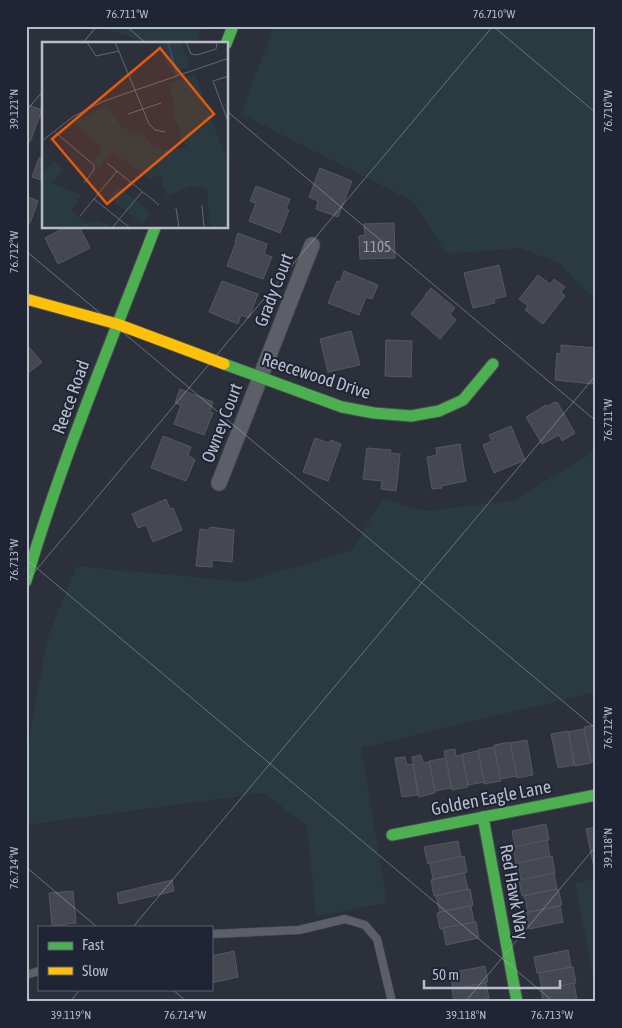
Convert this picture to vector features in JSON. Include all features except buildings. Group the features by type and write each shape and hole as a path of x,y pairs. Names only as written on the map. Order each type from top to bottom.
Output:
{"street":[{"path":"227,42 233,26"},
{"name":"Reece Road","path":"26,581 59,480 155,229"},
{"name":"Grady Court","path":"260,377 312,245"},
{"name":"Reecewood Drive","path":"26,299 117,324 342,407 374,413 411,416 439,411 463,400 493,364"},
{"name":"Owney Court","path":"219,483 260,377"},
{"name":"Golden Eagle Lane","path":"392,835 596,795"},
{"name":"Red Hawk Way","path":"483,817 517,1002"}],"lane":[{"path":"212,934 298,930 345,919 365,925 377,940 392,1002"},
{"path":"26,975 38,971"}],"shaded area":[{"path":"96,26 202,26 197,42 146,42"},
{"path":"274,26 596,26 596,295 589,295 559,263 520,248 446,254 414,202 241,114"},
{"path":"596,445 596,692 361,748 387,903 316,916 307,826 264,793 26,825 26,756 47,639 77,566 245,582 352,550 383,499 425,511 515,500 591,453"},
{"path":"596,879 596,980 594,981 575,883"}],"traffic: fast":[{"path":"227,42 233,26"},
{"path":"26,581 70,447 155,229"},
{"path":"224,364 342,407 374,413 411,416 439,411 463,400 493,364"},
{"path":"392,835 596,795"},
{"path":"483,817 517,1002"}],"traffic: slow":[{"path":"26,299 117,324 224,364"}]}
